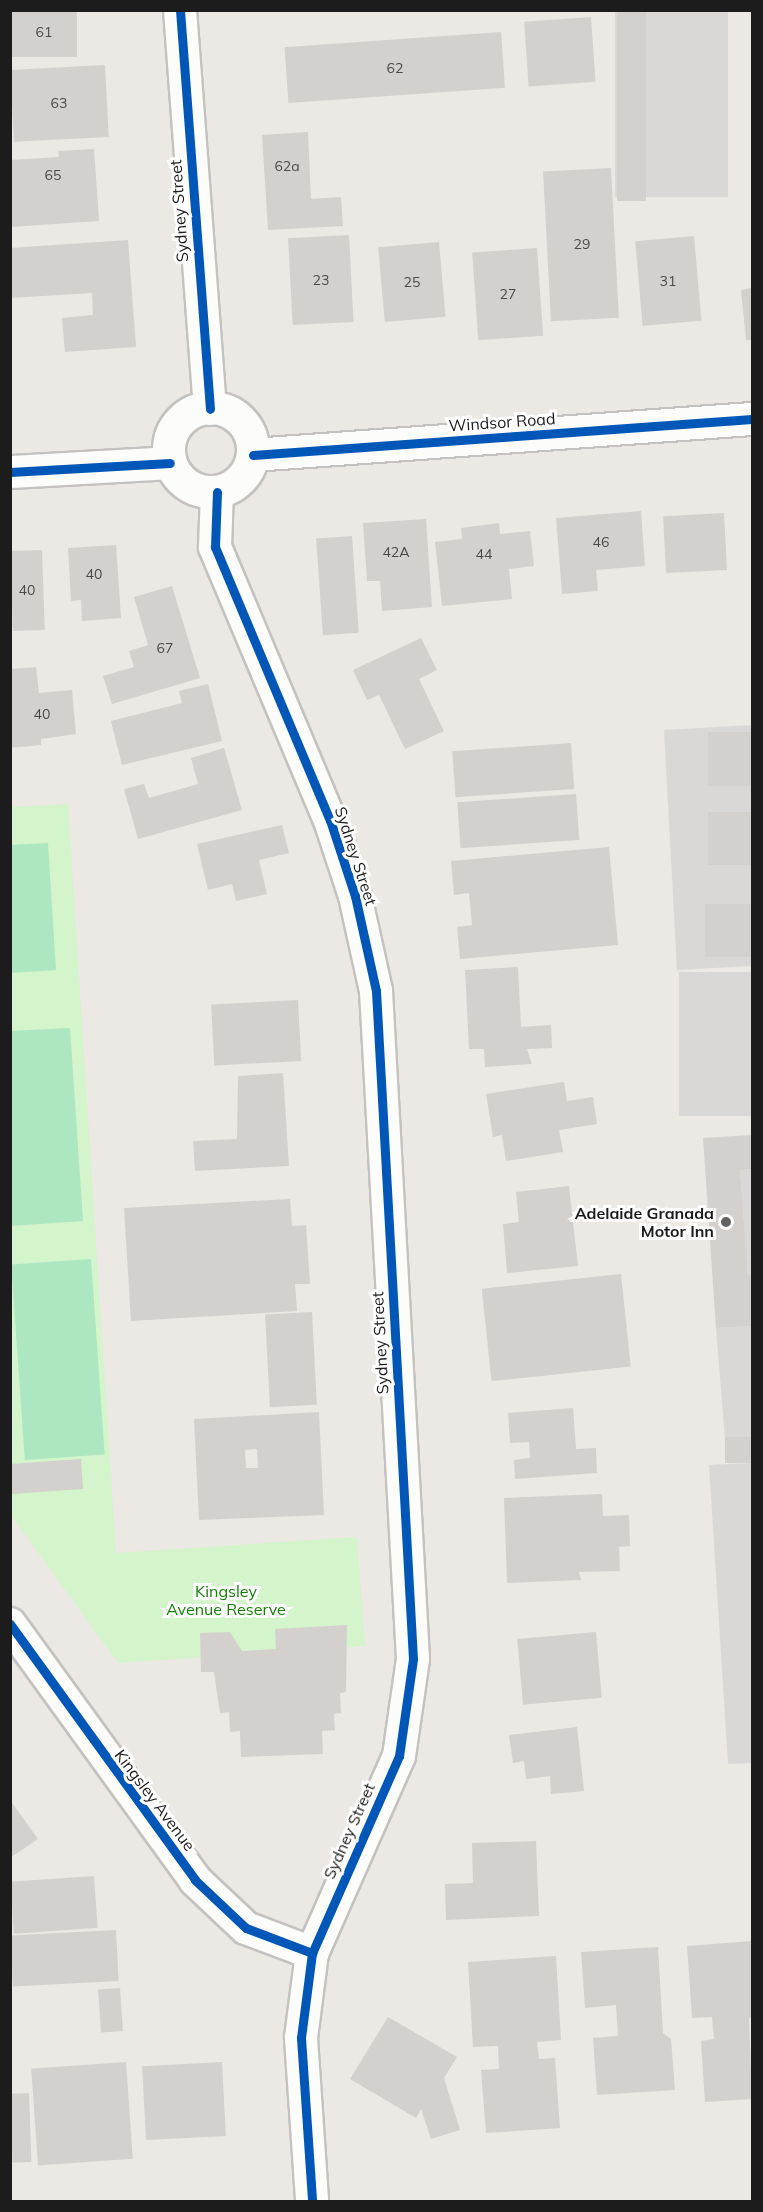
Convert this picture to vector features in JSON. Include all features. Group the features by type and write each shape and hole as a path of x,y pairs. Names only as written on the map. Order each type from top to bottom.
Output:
{"street":[{"name":"Sydney Street","path":"180,10 210,409"},
{"path":"210,409 237,417 252,441 253,455 242,480 217,492 205,492 183,483 170,463 168,450 177,425 197,410 210,409"},
{"name":"Windsor Road","path":"253,455 753,419"},
{"path":"10,472 170,463"},
{"name":"Sydney Street","path":"217,492 215,547 330,820 355,896 376,991 413,1659 399,1756 312,1953 301,2038 312,2201"},
{"name":"Kingsley Avenue","path":"12,1628 195,1880 246,1928 312,1953"}],"shaded area":[{"path":"615,11 728,11 728,197 615,197"},
{"path":"752,725 752,966 677,970 664,730"},
{"path":"679,972 752,972 752,1116 679,1116"},
{"path":"752,1169 752,1274 748,1275 740,1170"},
{"path":"752,1326 752,1437 725,1439 716,1328"},
{"path":"752,1463 752,1763 728,1764 709,1465"}],"green space":[{"name":"Kingsley Avenue Reserve","path":"68,804 116,1553 357,1537 365,1646 118,1663 11,1515 10,807"},
{"path":"48,843 56,970 11,973 11,845"},
{"path":"70,1028 83,1221 11,1226 11,1031"},
{"path":"91,1259 105,1455 25,1460 11,1265"}],"building":[{"path":"10,10 77,10 77,57 10,57"},
{"path":"617,10 646,10 646,201 617,201"},
{"path":"591,17 596,82 529,87 524,22"},
{"path":"501,32 505,88 288,103 285,47"},
{"path":"105,65 109,137 14,142 10,70"},
{"path":"308,132 311,199 341,197 343,226 268,230 262,135"},
{"path":"94,149 99,221 10,227 10,160 59,157 58,151"},
{"path":"611,168 619,318 551,321 543,172"},
{"path":"349,235 354,322 293,325 288,238"},
{"path":"694,236 701,321 643,326 635,241"},
{"path":"128,240 136,347 65,352 62,318 93,315 92,293 10,298 10,248"},
{"path":"439,242 446,317 385,322 378,247"},
{"path":"537,248 543,336 478,340 472,253"},
{"path":"752,288 752,340 746,340 741,290"},
{"path":"641,511 645,566 596,570 598,591 562,594 556,518"},
{"path":"724,513 727,570 666,573 663,516"},
{"path":"426,519 432,607 382,611 380,581 367,581 363,523"},
{"path":"499,523 500,534 530,531 534,566 509,569 512,599 442,606 435,542 462,539 461,528"},
{"path":"352,536 359,633 323,635 316,539"},
{"path":"116,545 121,618 82,621 81,600 71,601 68,548"},
{"path":"42,550 45,630 13,631 10,551"},
{"path":"172,586 200,678 112,704 103,676 134,667 129,651 148,645 134,597"},
{"path":"421,638 437,670 419,679 444,731 405,749 379,695 367,700 353,670"},
{"path":"36,667 39,693 72,690 76,734 41,739 41,745 10,748 10,669"},
{"path":"208,684 222,741 122,765 111,721 182,703 179,691"},
{"path":"708,732 752,732 752,786 708,786"},
{"path":"571,743 574,789 455,797 452,751"},
{"path":"224,748 242,810 138,839 124,789 144,784 149,798 198,784 191,758"},
{"path":"576,794 579,840 460,848 457,802"},
{"path":"708,812 752,812 752,865 708,865"},
{"path":"282,825 289,853 259,860 267,894 236,901 232,884 208,890 197,844"},
{"path":"609,847 618,945 460,959 457,927 472,925 469,893 454,895 451,861"},
{"path":"705,904 752,904 752,957 705,957"},
{"path":"518,967 521,1027 551,1025 552,1048 527,1049 532,1064 485,1067 484,1049 469,1049 465,970"},
{"path":"298,1000 301,1061 214,1065 211,1005"},
{"path":"283,1073 289,1166 195,1171 193,1141 237,1139 238,1076"},
{"path":"564,1082 567,1101 593,1097 597,1124 559,1130 563,1152 506,1161 502,1135 493,1137 486,1094"},
{"name":"Adelaide Granada Motor Inn","path":"752,1135 752,1169 740,1170 748,1275 752,1274 752,1326 716,1328 703,1138"},
{"path":"569,1186 578,1266 507,1273 503,1224 519,1222 516,1192"},
{"path":"290,1199 292,1226 306,1225 310,1284 295,1284 297,1311 131,1321 124,1208"},
{"path":"621,1274 631,1366 491,1381 482,1289"},
{"path":"312,1312 317,1405 270,1407 265,1314"},
{"path":"573,1408 576,1449 596,1448 597,1473 515,1479 514,1460 530,1458 529,1442 510,1443 508,1413"},
{"path":"319,1412 324,1515 199,1520 194,1419","holes":["257,1449 258,1468 246,1468 245,1450"]},
{"path":"725,1437 752,1437 752,1463 725,1463"},
{"path":"81,1459 83,1489 12,1494 10,1464"},
{"path":"602,1494 603,1516 629,1515 630,1546 619,1547 620,1571 579,1572 581,1580 507,1583 504,1498"},
{"path":"347,1625 346,1692 340,1693 341,1713 334,1714 335,1730 322,1731 323,1754 241,1757 240,1731 230,1732 229,1712 220,1713 214,1672 201,1672 200,1633 230,1632 242,1651 276,1649 275,1629"},
{"path":"596,1632 602,1698 523,1705 517,1639"},
{"path":"577,1727 584,1791 551,1794 550,1776 526,1779 524,1761 513,1763 509,1735"},
{"path":"10,1800 38,1839 10,1858"},
{"path":"536,1841 539,1916 446,1920 445,1884 473,1883 472,1843"},
{"path":"94,1876 98,1928 14,1934 10,1882"},
{"path":"116,1930 119,1981 13,1986 10,1936"},
{"path":"752,1941 752,2018 749,2018 752,2099 705,2102 701,2041 714,2039 712,2017 692,2018 687,1946"},
{"path":"658,1947 663,2033 671,2039 675,2090 597,2095 593,2038 618,2036 616,2005 585,2008 581,1952"},
{"path":"556,1956 561,2040 537,2042 539,2059 555,2058 560,2128 486,2133 481,2070 499,2069 498,2046 473,2047 468,1962"},
{"path":"120,1988 123,2031 101,2032 98,1990"},
{"path":"388,2017 457,2057 444,2078 460,2130 431,2139 421,2109 416,2118 350,2079"},
{"path":"126,2062 133,2159 38,2165 31,2069"},
{"path":"222,2062 226,2136 146,2140 142,2066"},
{"path":"29,2093 31,2162 12,2163 10,2094"}],"cycle path":[{"path":"180,10 210,409"},
{"path":"253,455 752,419"},
{"path":"10,472 170,463"},
{"path":"217,492 215,547 330,820 355,896 376,991 413,1659 399,1756 312,1953 301,2038 312,2200"},
{"path":"10,1624 195,1880 246,1928 312,1953"}],"place":[{"name":"Adelaide Granada Motor Inn","path":"726,1222"}]}
